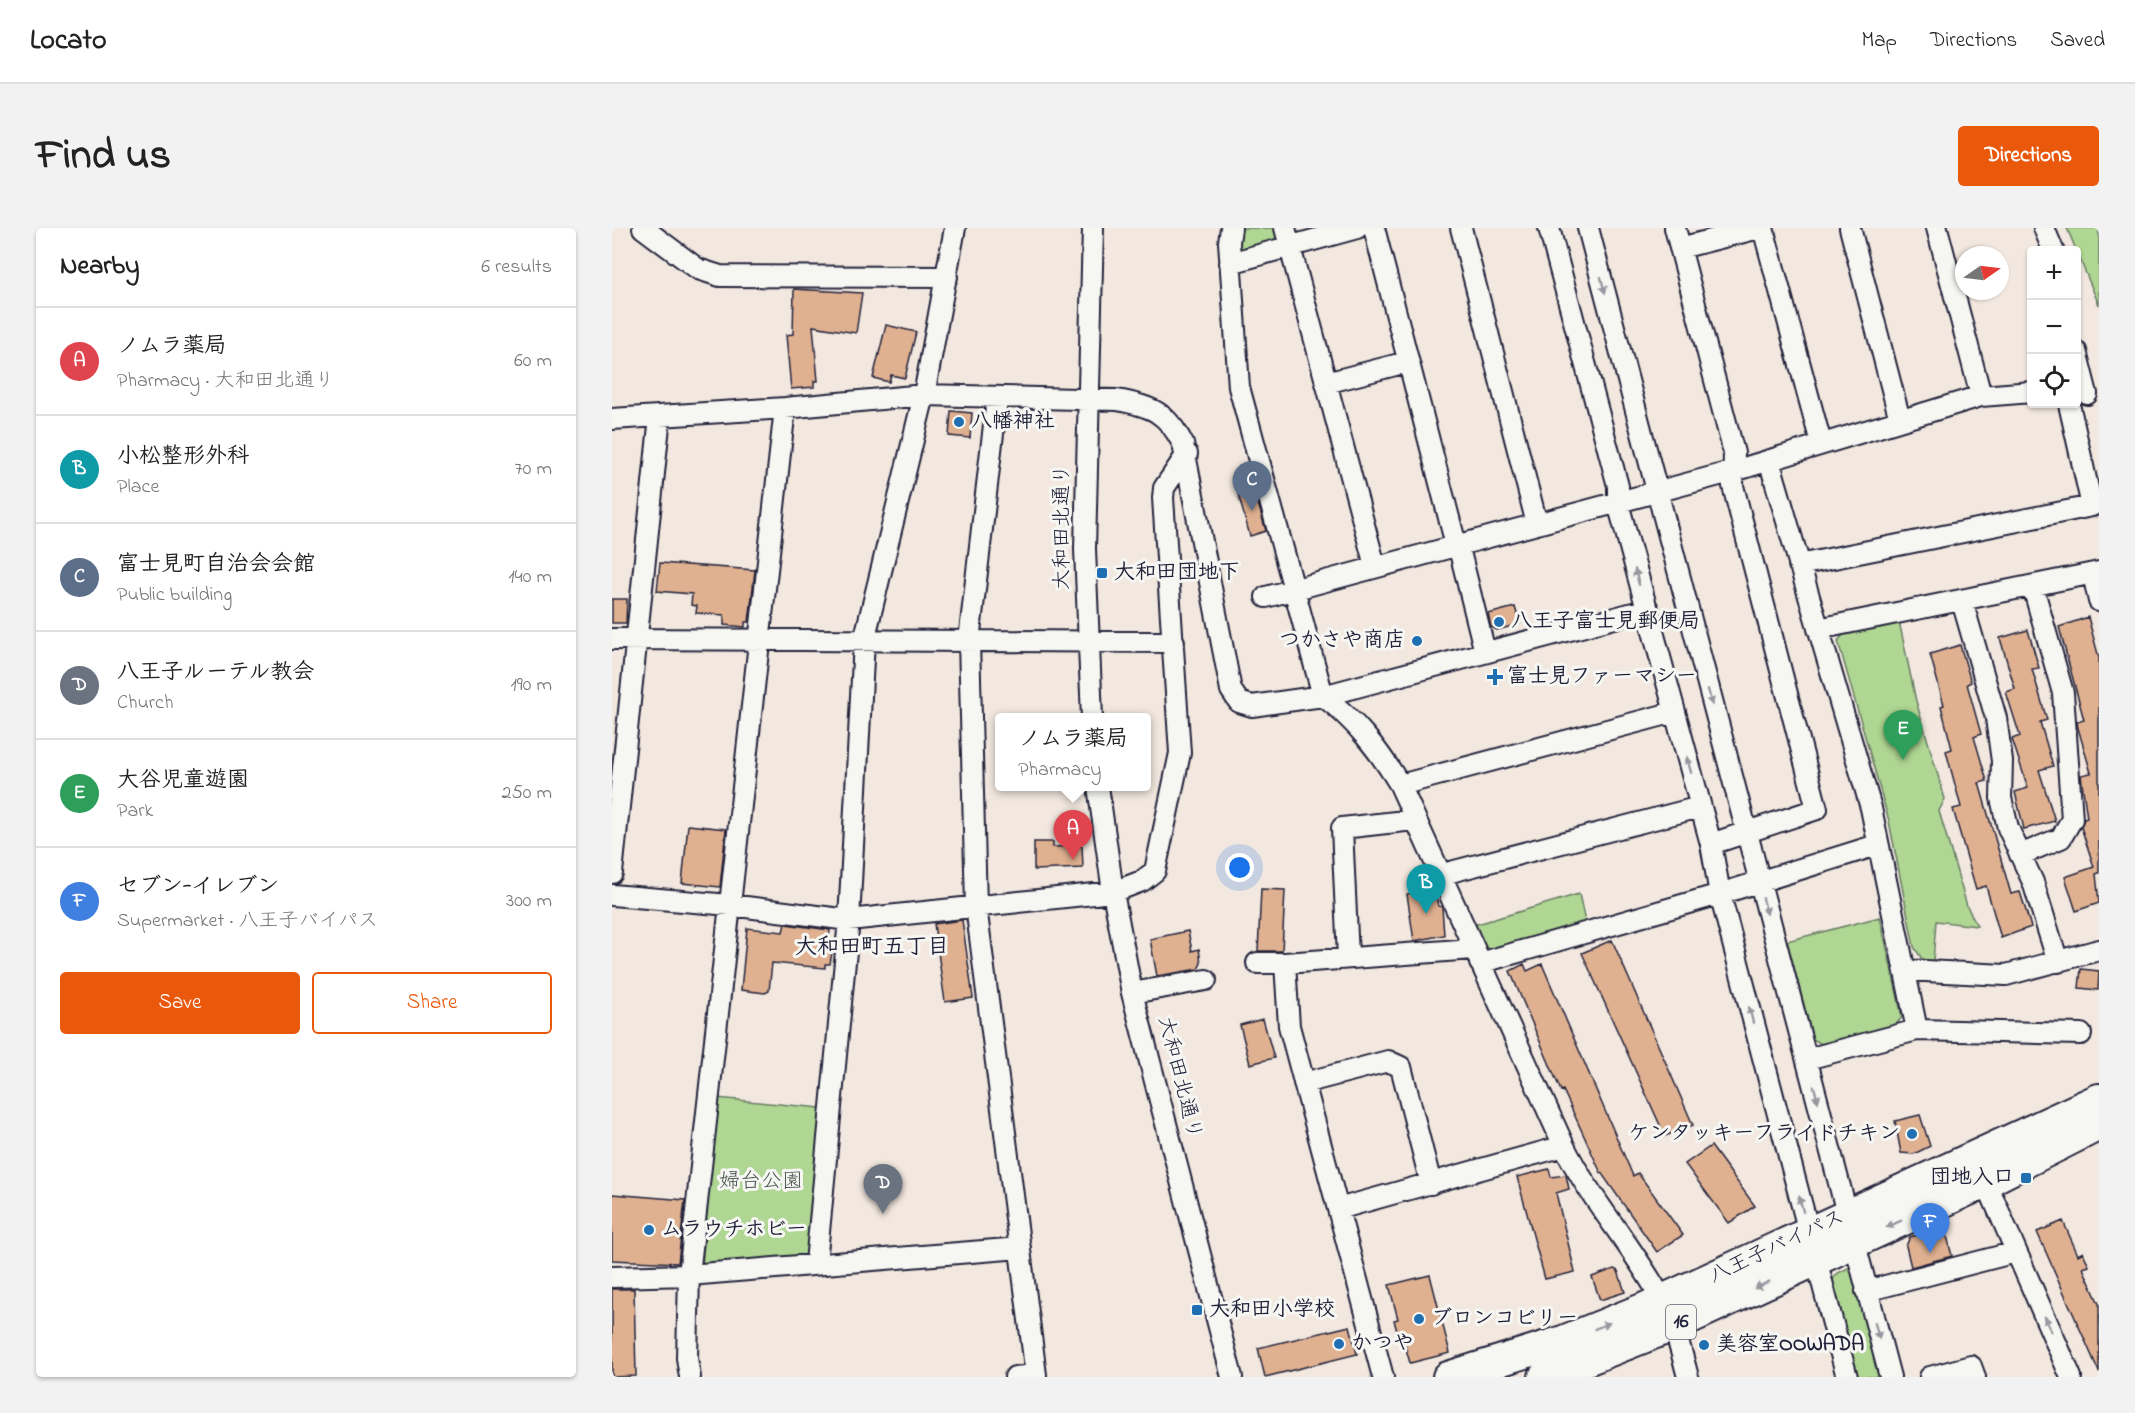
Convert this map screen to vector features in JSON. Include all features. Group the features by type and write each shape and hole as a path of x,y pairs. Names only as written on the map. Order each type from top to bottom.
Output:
{"highway":[{"name":"16","path":"1997,1144 2099,1083"},
{"name":"八王子バイパス","path":"1544,1377 1668,1313 1808,1232 2099,1099"},
{"name":"八王子バイパス","path":"1448,1377 1563,1341 1668,1313 1815,1261 1986,1182 2099,1125"},
{"path":"1986,1182 2099,1140"}],"street":[{"path":"643,228 698,269 720,276 947,277"},
{"path":"816,1263 849,920 864,640 924,395 955,228"},
{"name":"大和田北通り","path":"1092,713 1085,549 1093,228"},
{"path":"1231,228 1230,262 1239,387 1292,589 1323,696 1359,726 1382,755 1400,785 1439,875 1580,1180 1648,1275 1668,1313 1688,1377"},
{"path":"1230,262 1288,237 1357,228"},
{"path":"1374,228 1407,362 1485,652"},
{"path":"1461,228 1537,524"},
{"path":"1549,228 1618,486 1618,503 1711,844 1720,894 1847,1377"},
{"path":"1588,228 1890,1377"},
{"path":"1675,228 1734,453 1733,486 1818,809 1711,844"},
{"path":"1680,248 1761,228 1821,443"},
{"path":"1850,228 1900,420"},
{"path":"1937,228 1981,396"},
{"path":"2044,228 2051,246"},
{"path":"1288,237 1375,566"},
{"path":"2077,354 2087,394"},
{"path":"1326,383 1407,362"},
{"path":"1266,597 1734,471 1981,396 2027,392"},
{"path":"612,419 785,408 924,395 1144,404 1174,426 1187,454 1201,544 1231,690 1239,702 1252,706 1323,696 1648,609"},
{"path":"997,399 969,641 976,906 1036,1375 1015,1377"},
{"path":"690,1377 687,1358 689,1275 785,408"},
{"path":"1799,565 2092,506 2070,408"},
{"path":"612,873 660,416"},
{"path":"612,895 730,905 849,920 1113,892 1142,881 1155,871 1180,753 1163,498 1164,488 1187,454"},
{"path":"1769,460 1871,808 1917,1030"},
{"path":"1818,629 2096,573 2099,601"},
{"path":"2020,855 2061,838 2072,819 2063,693 2033,587"},
{"path":"1962,601 1996,718 2002,762 2001,798 2008,828 2032,882 2058,962"},
{"path":"612,639 1174,642"},
{"path":"1400,785 1675,712"},
{"name":"大和田北通り","path":"1099,791 1113,892 1132,993 1232,1377"},
{"path":"1439,875 1700,807"},
{"path":"1348,958 1342,828 1414,820"},
{"path":"1257,963 1348,958 1477,956 1720,894 1758,880 1877,845"},
{"path":"1905,970 2006,975 2099,950"},
{"path":"1285,963 1289,1026 1383,1377"},
{"path":"1132,993 1206,980"},
{"path":"1807,1059 1917,1030 2081,1034"},
{"path":"1304,1083 1388,1060 1401,1067 1431,1184"},
{"path":"1338,1209 1564,1146"},
{"path":"1986,1182 2071,1377"},
{"path":"612,1277 689,1275 1020,1248"},
{"path":"1866,1291 2016,1252"},
{"path":"1930,1377 1971,1366 1975,1377"}],"green space":[{"path":"1231,228 1285,228 1290,245 1230,263"},
{"path":"2067,228 2099,228 2099,305 2081,262 2081,246 2074,246"},
{"path":"1899,621 1916,701 1945,799 1939,811 1967,906 1977,926 1936,921 1933,962 1922,959 1914,947 1889,821 1838,641 1846,631"},
{"path":"1579,894 1587,931 1480,963 1464,928"},
{"path":"1880,917 1902,1017 1894,1027 1825,1046 1813,1039 1787,941"},
{"name":"婦台公園","path":"717,1098 821,1108 806,1257 702,1266"},
{"path":"1848,1268 1857,1273 1884,1377 1853,1377 1829,1284 1838,1273"}],"building":[{"path":"794,289 862,293 856,333 813,326 818,381 814,381 814,387 791,389 786,335 793,334"},
{"path":"886,325 916,332 905,378 891,375 889,382 873,378"},
{"name":"八幡神社","path":"951,411 972,413 970,438 949,436"},
{"path":"1253,486 1266,531 1250,536 1237,490"},
{"path":"660,563 755,570 749,622 745,622 745,627 724,625 724,615 696,613 697,606 691,605 692,594 657,591"},
{"path":"612,599 627,599 626,623 612,623"},
{"path":"1515,607 1520,624 1497,630 1491,627 1488,614"},
{"path":"2088,617 2099,658 2099,873 2096,874 2099,903 2076,911 2065,877 2094,867 2081,827 2084,819 2087,818 2081,775 2091,773 2077,722 2084,720 2059,627"},
{"path":"2028,630 2039,668 2032,669 2047,720 2040,722 2053,766 2039,770 2055,821 2024,829 2015,792 2028,788 2012,739 2020,736 2006,692 2015,689 2000,638"},
{"path":"1960,645 1971,682 1967,684 1981,734 1974,737 1987,781 1979,783 2011,894 2020,892 2031,927 2001,938 1986,886 1976,889 1953,809 1961,807 1946,751 1952,749 1941,706 1944,705 1930,654"},
{"path":"688,825 726,829 720,887 682,883"},
{"path":"1034,842 1053,842 1053,847 1082,846 1083,868 1034,870"},
{"path":"1434,888 1438,906 1442,907 1444,935 1414,941 1407,894"},
{"path":"1261,889 1285,890 1282,951 1258,951"},
{"path":"962,920 973,998 945,1002 934,924"},
{"path":"785,924 830,930 827,951 832,952 830,964 825,964 825,968 772,963 769,991 765,993 741,990 747,928 783,932"},
{"path":"1188,931 1192,951 1199,949 1201,963 1198,969 1157,976 1150,939"},
{"path":"1612,940 1693,1125 1665,1136 1582,953"},
{"path":"1524,964 1527,971 1542,964 1633,1176 1638,1173 1683,1235 1657,1252 1600,1171 1563,1090 1561,1091 1510,971"},
{"path":"2081,969 2099,971 2098,990 2079,988"},
{"path":"1263,1019 1274,1058 1250,1064 1240,1025"},
{"path":"1920,1115 1930,1146 1914,1154 1901,1153 1895,1121"},
{"path":"1711,1146 1755,1206 1729,1223 1685,1164"},
{"path":"1549,1169 1551,1177 1566,1175 1569,1189 1556,1193 1575,1272 1545,1279 1517,1177"},
{"name":"ムラウチホビー","path":"612,1194 685,1200 678,1263 612,1260"},
{"path":"2063,1221 2078,1255 2083,1252 2089,1266 2083,1268 2099,1304 2099,1372 2037,1232"},
{"path":"1945,1228 1952,1256 1911,1267 1906,1246 1910,1237"},
{"path":"1614,1269 1618,1271 1625,1292 1600,1300 1592,1277"},
{"name":"ブロンコビリー","path":"1430,1275 1450,1353 1410,1363 1403,1338 1399,1339 1394,1320 1398,1319 1389,1285"},
{"path":"612,1289 634,1289 636,1376 612,1377"},
{"path":"1350,1326 1357,1354 1265,1377 1258,1348"}],"place":[{"name":"八幡神社","path":"959,422"},
{"name":"富士見町自治会会館","path":"1252,511"},
{"name":"大和田団地下","path":"1102,573"},
{"name":"八王子富士見郵便局","path":"1499,622"},
{"name":"つかさや商店","path":"1417,641"},
{"name":"富士見ファーマシー","path":"1495,677"},
{"name":"大谷児童遊園","path":"1903,760"},
{"name":"ノムラ薬局","path":"1073,860"},
{"name":"小松整形外科","path":"1426,914"},
{"name":"ケンタッキーフライドチキン","path":"1912,1134"},
{"name":"団地入口","path":"2026,1178"},
{"name":"八王子ルーテル教会","path":"883,1214"},
{"name":"ムラウチホビー","path":"649,1230"},
{"name":"セブン-イレブン","path":"1930,1253"},
{"name":"大和田小学校","path":"1197,1310"},
{"name":"ブロンコビリー","path":"1419,1319"},
{"name":"かつや","path":"1339,1344"},
{"name":"美容室OOWADA","path":"1704,1345"}],"district":[{"name":"大和田町五丁目","path":"872,948"}]}
